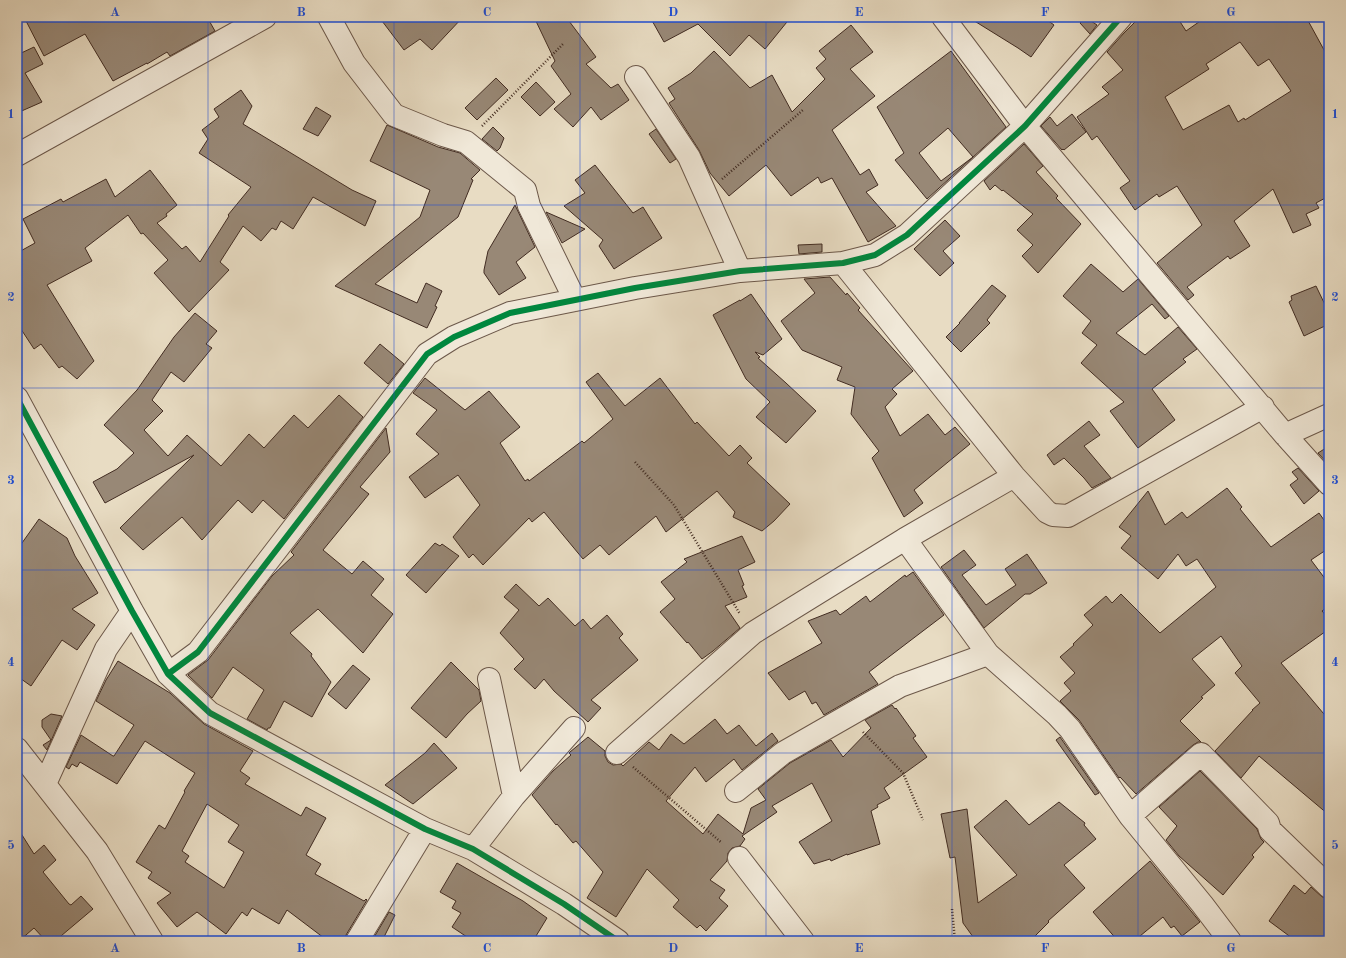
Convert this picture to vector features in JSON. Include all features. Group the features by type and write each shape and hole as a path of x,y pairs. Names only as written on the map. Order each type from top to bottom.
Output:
{"street":[{"path":"17,155 266,17"},
{"path":"329,17 354,63 394,115 443,135 466,142 525,190 529,206 575,300"},
{"path":"943,17 1025,126 1285,435 1329,484"},
{"path":"168,674 198,652 427,354 454,336 510,313 635,288 740,271 843,263 875,255 907,235 1025,126 1121,17"},
{"path":"636,77 689,157 740,271"},
{"path":"843,263 1014,476 1047,512 1053,515 1068,516 1263,407"},
{"path":"17,398 132,611 168,674 210,713 425,829 473,849 564,904 618,941"},
{"path":"1285,435 1329,414"},
{"path":"617,753 753,633 905,539 1014,476"},
{"path":"905,539 988,654 1057,715 1070,730 1130,816 1202,904 1230,941"},
{"path":"45,784 106,649 132,611"},
{"path":"736,791 784,753 900,686 988,654"},
{"path":"489,679 514,796"},
{"path":"473,849 514,796 574,728"},
{"path":"17,749 97,851 152,941"},
{"path":"1130,816 1201,754 1268,823 1270,830 1329,887"},
{"path":"358,941 425,829"},
{"path":"739,858 803,941"}],"path":[{"path":"466,142 564,43"},
{"path":"705,194 803,110"},
{"path":"635,462 674,505 728,596 753,633"},
{"path":"847,716 903,773 923,820"},
{"path":"617,753 739,858"},
{"path":"952,909 956,941"}],"building":[{"path":"24,17 207,17 215,31 170,56 167,52 113,81 85,34 44,56"},
{"path":"379,17 463,17 432,50 420,39 404,50"},
{"path":"534,17 566,17 596,57 586,64 611,88 618,84 629,100 601,120 591,107 573,127 554,109 571,94 551,66 555,61"},
{"path":"650,17 791,17 765,49 749,35 730,56 698,24 664,42"},
{"path":"968,17 1043,17 1054,25 1031,57"},
{"path":"1085,17 1097,25 1090,34 1080,23"},
{"path":"1140,17 1177,17 1186,31 1206,17 1306,17 1329,59 1329,196 1316,203 1319,208 1306,214 1311,225 1293,233 1273,189 1234,221 1250,246 1230,259 1228,256 1187,287 1194,295 1188,300 1157,263 1202,225 1177,186 1159,197 1157,194 1135,210 1120,188 1130,181 1097,136 1092,140 1077,117 1109,94 1102,87 1123,70 1107,52","holes":["1240,42 1258,66 1269,59 1291,91 1245,120 1244,118 1238,122 1229,105 1183,130 1165,97 1209,69 1206,64"]},
{"path":"851,25 873,52 850,69 875,96 832,130 860,175 869,169 878,185 866,192 896,226 868,242 832,178 821,183 818,177 791,196 766,165 729,196 710,173 699,150 669,103 675,99 668,88 691,73 714,51 750,88 772,75 792,112 825,79 816,68 826,59 819,51"},
{"path":"34,47 43,64 25,73 42,102 17,113 17,55"},
{"path":"951,51 1006,127 927,199 895,160 904,153 877,107","holes":["948,128 973,157 941,181 919,153"]},
{"path":"496,78 508,90 477,120 465,108"},
{"path":"536,82 555,102 540,116 521,97"},
{"path":"241,90 252,106 243,124 352,190 376,201 365,226 313,197 293,229 281,221 276,230 272,228 261,241 243,226 220,262 229,270 189,312 154,273 168,260 143,233 141,234 128,215 85,248 92,261 47,285 94,361 77,379 62,366 59,368 41,344 34,349 17,323 17,253 35,243 23,219 61,199 63,202 106,179 115,197 150,170 177,205 166,214 167,216 157,223 182,249 186,246 200,262 229,216 228,215 251,187 199,153 208,139 202,130 219,117 214,109"},
{"path":"316,107 331,116 318,136 303,129"},
{"path":"1072,114 1086,132 1062,150 1041,126 1050,117 1057,126"},
{"path":"387,125 438,147 460,153 480,170 471,179 473,180 458,217 375,284 417,303 426,283 442,291 435,306 437,307 427,328 335,286 420,217 430,190 370,161"},
{"path":"493,127 504,138 500,148 497,151 482,139"},
{"path":"656,129 676,159 670,163 649,134"},
{"path":"1024,144 1043,166 1036,172 1058,196 1056,198 1081,224 1038,273 1022,256 1033,245 1017,230 1033,214 995,185 990,190 984,181"},
{"path":"595,165 633,213 643,207 662,238 614,269 599,246 603,240 564,206 585,193 575,180"},
{"path":"515,205 535,247 516,262 526,278 499,295 484,273 484,270 488,251"},
{"path":"546,212 585,229 562,243"},
{"path":"945,220 960,236 943,251 954,263 940,276 914,249"},
{"path":"822,244 822,252 799,254 798,245"},
{"path":"1091,264 1123,292 1138,279 1169,316 1165,319 1152,304 1116,333 1145,355 1178,327 1197,349 1183,359 1186,362 1152,389 1175,420 1138,448 1110,411 1124,402 1081,363 1097,345 1082,333 1091,321 1063,296"},
{"path":"830,277 846,295 847,293 860,308 858,310 913,371 892,389 897,394 885,407 900,436 928,414 945,435 955,427 970,444 914,490 923,503 904,517 872,458 879,451 851,414 855,387 837,380 842,367 802,350 781,321 815,293 804,279"},
{"path":"992,285 1006,296 987,320 990,323 961,352 946,337 960,323"},
{"path":"1316,286 1329,313 1329,324 1304,336 1289,302 1292,300 1291,296"},
{"path":"751,294 782,339 763,355 755,352 760,357 758,358 816,411 786,443 756,417 770,402 746,379 713,315"},
{"path":"195,313 217,331 206,344 212,348 184,382 171,372 152,400 163,411 144,430 168,456 187,435 221,466 249,434 264,448 294,415 308,428 339,395 363,417 284,519 263,500 252,513 238,500 202,540 182,517 143,550 120,528 194,455 105,503 93,482 117,469 134,453 104,425 137,390 174,337"},
{"path":"380,344 404,364 388,384 364,363"},
{"path":"598,373 625,406 660,378 695,424 697,422 729,456 740,445 752,458 747,463 790,504 762,531 733,517 735,512 717,491 666,532 656,516 609,555 600,545 583,559 544,512 532,522 529,518 483,565 473,554 469,558 453,537 480,505 458,475 425,498 409,477 439,454 416,434 437,410 413,393 425,378 465,410 489,391 520,427 500,443 525,481 528,479 529,481 582,441 584,443 613,419 586,382"},
{"path":"1089,421 1100,435 1084,446 1111,478 1092,488 1064,458 1054,465 1047,455"},
{"path":"386,428 390,452 360,487 369,494 323,550 352,574 363,561 384,579 371,595 393,614 363,653 318,609 290,633 312,654 311,656 331,682 312,717 284,701 270,728 267,730 247,719 264,690 233,667 212,698 188,675 208,660 272,576 294,555 291,552"},
{"path":"1329,446 1329,465 1318,453"},
{"path":"1298,468 1319,491 1304,504 1290,485 1298,479 1292,472"},
{"path":"1227,488 1242,507 1240,509 1271,547 1319,513 1329,527 1329,548 1311,560 1329,584 1329,606 1322,611 1329,619 1329,629 1281,663 1329,720 1329,815 1259,756 1241,778 1215,751 1260,703 1235,673 1242,666 1221,636 1192,659 1215,685 1201,697 1203,698 1180,721 1201,742 1193,745 1136,794 1120,777 1119,778 1079,720 1060,701 1071,691 1064,683 1075,673 1060,657 1093,625 1084,615 1106,596 1112,603 1121,594 1160,633 1216,587 1197,559 1186,566 1178,554 1158,579 1121,548 1131,536 1119,527 1148,491 1165,525 1182,512 1187,518"},
{"path":"39,519 67,538 75,556 98,593 72,609 95,625 77,650 62,640 31,686 17,676 17,550"},
{"path":"742,536 755,562 738,570 744,585 742,586 747,597 725,606 740,628 702,659 660,612 675,599 661,582 687,562 684,559"},
{"path":"435,543 440,546 442,544 459,556 426,593 406,575"},
{"path":"964,550 976,565 962,575 986,605 1016,585 1005,569 1027,554 1047,583 1030,594 1025,594 984,628 941,567"},
{"path":"913,572 944,615 869,672 878,684 824,715 816,702 812,704 805,691 789,700 768,673 822,643 808,621 836,610 840,615 866,596 870,602 905,575 906,577"},
{"path":"516,584 539,606 548,598 575,626 583,619 591,629 607,615 623,634 619,638 638,660 591,700 601,708 588,722 554,691 544,679 535,689 514,669 524,659 500,633 519,610 504,597"},
{"path":"118,661 170,693 204,724 253,751 240,771 250,778 245,784 301,816 306,807 326,818 306,855 321,864 315,874 364,901 366,899 367,900 346,935 345,941 328,941 287,910 279,924 252,908 247,916 242,912 226,934 197,912 177,927 157,903 171,893 148,878 152,872 136,862 159,825 165,829 195,773 145,741 117,784 80,762 77,767 72,764 69,769 66,767 81,735 114,756 134,725 96,701 106,680","holes":["207,804 239,825 228,842 244,852 224,888 185,862 189,856 182,851"]},
{"path":"451,662 479,690 481,701 467,714 446,738 411,708"},
{"path":"353,665 370,679 346,709 328,694"},
{"path":"892,705 895,709 896,708 916,736 913,738 927,757 884,788 890,798 877,805 878,807 871,811 880,844 847,854 831,861 830,859 814,864 799,842 832,821 812,783 772,806 777,812 742,836 745,839 740,846 732,848 728,853 727,861 710,880 725,890 719,898 728,906 706,931 700,925 697,928 673,907 679,900 647,869 616,917 587,898 603,872 576,841 573,843 557,824 556,825 532,795 553,771 571,755 569,753 588,737 605,751 605,756 608,762 613,765 621,764 623,766 649,742 659,750 671,734 684,744 715,719 727,734 739,725 756,746 772,733 778,741 742,770 734,759 706,782 695,767 666,801 703,834 718,814 743,834 751,808 766,800 758,789 790,763 831,740 843,757 871,728 865,720"},
{"path":"51,714 62,716 47,750 43,745 51,740 42,727 42,720"},
{"path":"1060,737 1099,793 1095,795 1056,740"},
{"path":"434,743 457,768 413,804 385,785 425,753"},
{"path":"1200,771 1257,829 1261,839 1264,842 1252,855 1254,857 1223,895 1179,856 1166,840 1177,826 1159,807"},
{"path":"1006,800 1029,825 1059,802 1085,823 1084,825 1096,839 1064,865 1085,888 1048,921 1049,922 1030,941 976,941 963,923 955,857 950,858 941,814 967,809 978,903 1017,875 974,827"},
{"path":"17,827 34,854 44,845 56,860 43,872 69,904 71,905 81,896 93,909 55,941 46,941 34,928 19,941 17,941"},
{"path":"1150,861 1200,922 1182,936 1174,926 1171,928 1163,917 1134,941 1118,941 1093,912"},
{"path":"457,863 523,901 547,918 533,941 473,941 452,927 461,913 452,908 456,901 440,892"},
{"path":"1294,885 1305,894 1311,887 1321,896 1329,899 1329,941 1296,941 1269,921"},
{"path":"389,912 395,915 382,941 373,939"}],"cycle path":[{"path":"168,674 198,652 427,354 454,337 510,313 635,288 740,271 843,263 875,255 907,235 1025,126 1121,17"},
{"path":"17,398 132,611 168,674 210,713 425,829 473,849 564,904 618,941"}]}
